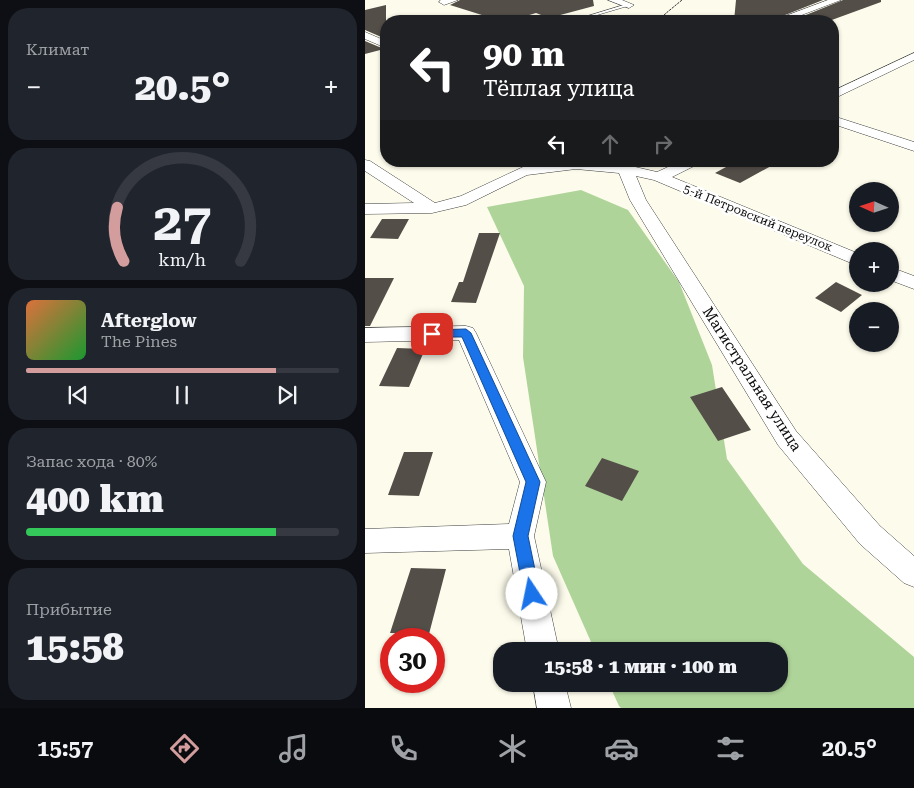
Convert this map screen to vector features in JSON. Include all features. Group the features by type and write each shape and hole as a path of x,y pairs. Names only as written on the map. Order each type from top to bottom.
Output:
{"street":[{"path":"612,0 629,5"},
{"path":"794,15 837,0"},
{"path":"365,35 380,41"},
{"path":"839,92 913,57"},
{"path":"839,122 914,147"},
{"path":"365,164 432,208"},
{"name":"5-й Петровский переулок","path":"365,209 432,208 466,200 523,171 558,167"},
{"name":"Магистральная улица","path":"625,167 639,200 787,438 870,535 914,574"},
{"name":"5-й Петровский переулок","path":"630,167 659,177 849,256"},
{"path":"659,177 680,167"},
{"path":"899,277 914,283"},
{"path":"365,335 466,333 533,482 520,536 541,642"},
{"path":"365,541 520,536"},
{"path":"551,692 554,708"}],"lane":[{"path":"594,15 629,5"}],"path":[{"path":"664,15 682,0"}],"green space":[{"path":"581,190 628,210 679,282 712,365 727,459 803,564 914,657 914,708 621,708 619,706 613,692 788,692 788,642 591,642 553,556 523,357 524,286 487,207"}],"building":[{"path":"460,0 593,0 594,6 560,15 541,15 536,13 529,15 482,15 450,5"},
{"path":"736,0 823,0 785,15 735,15"},
{"path":"843,0 881,0 881,2 839,17 839,15 806,15"},
{"path":"386,5 386,15 380,15 380,36 365,30 365,10"},
{"path":"365,41 380,47 380,50 365,54"},
{"path":"726,167 769,167 740,183 715,173"},
{"path":"382,219 409,219 398,239 370,238"},
{"path":"479,233 500,233 476,303 451,302 459,282 463,282"},
{"path":"365,278 394,278 370,326 365,326"},
{"path":"836,282 849,288 849,292 856,292 862,295 853,302 849,302 849,306 841,312 815,298"},
{"path":"397,348 425,349 409,387 379,386"},
{"path":"722,387 751,430 718,441 690,397"},
{"path":"404,452 433,452 419,496 388,495"},
{"path":"602,458 639,471 622,501 585,486"},
{"path":"411,568 446,569 431,628 392,628"}],"route":[{"path":"432,334 466,333 533,482 520,536 532,594"}]}
